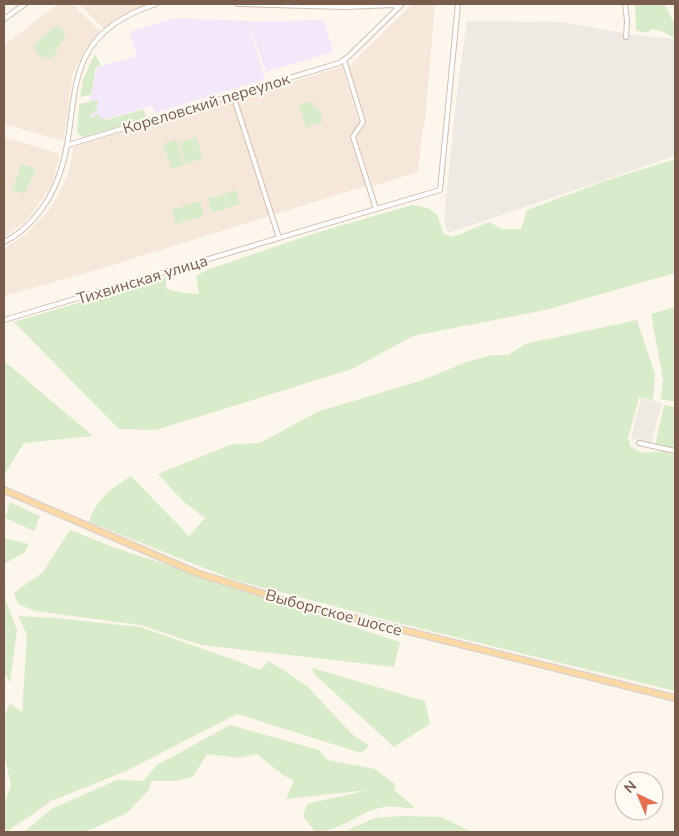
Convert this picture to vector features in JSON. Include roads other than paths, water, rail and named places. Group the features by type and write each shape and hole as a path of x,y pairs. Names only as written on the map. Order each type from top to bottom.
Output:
{"main road":[{"name":"Выборгское шоссе","path":"4,490 197,572 287,601 675,698"}],"street":[{"path":"4,20 25,4"},
{"path":"4,242 29,224 52,192 63,167 77,76 84,58 103,32 119,19 136,10 156,4"},
{"path":"238,4 353,7 400,5"},
{"name":"Тихвинская улица","path":"4,320 440,190 458,4"},
{"path":"624,4 627,21 626,37"},
{"path":"376,209 354,137 363,122 344,60 400,5"},
{"name":"Кореловский переулок","path":"68,144 344,60"},
{"path":"233,94 279,238"},
{"path":"639,443 675,451"}]}
